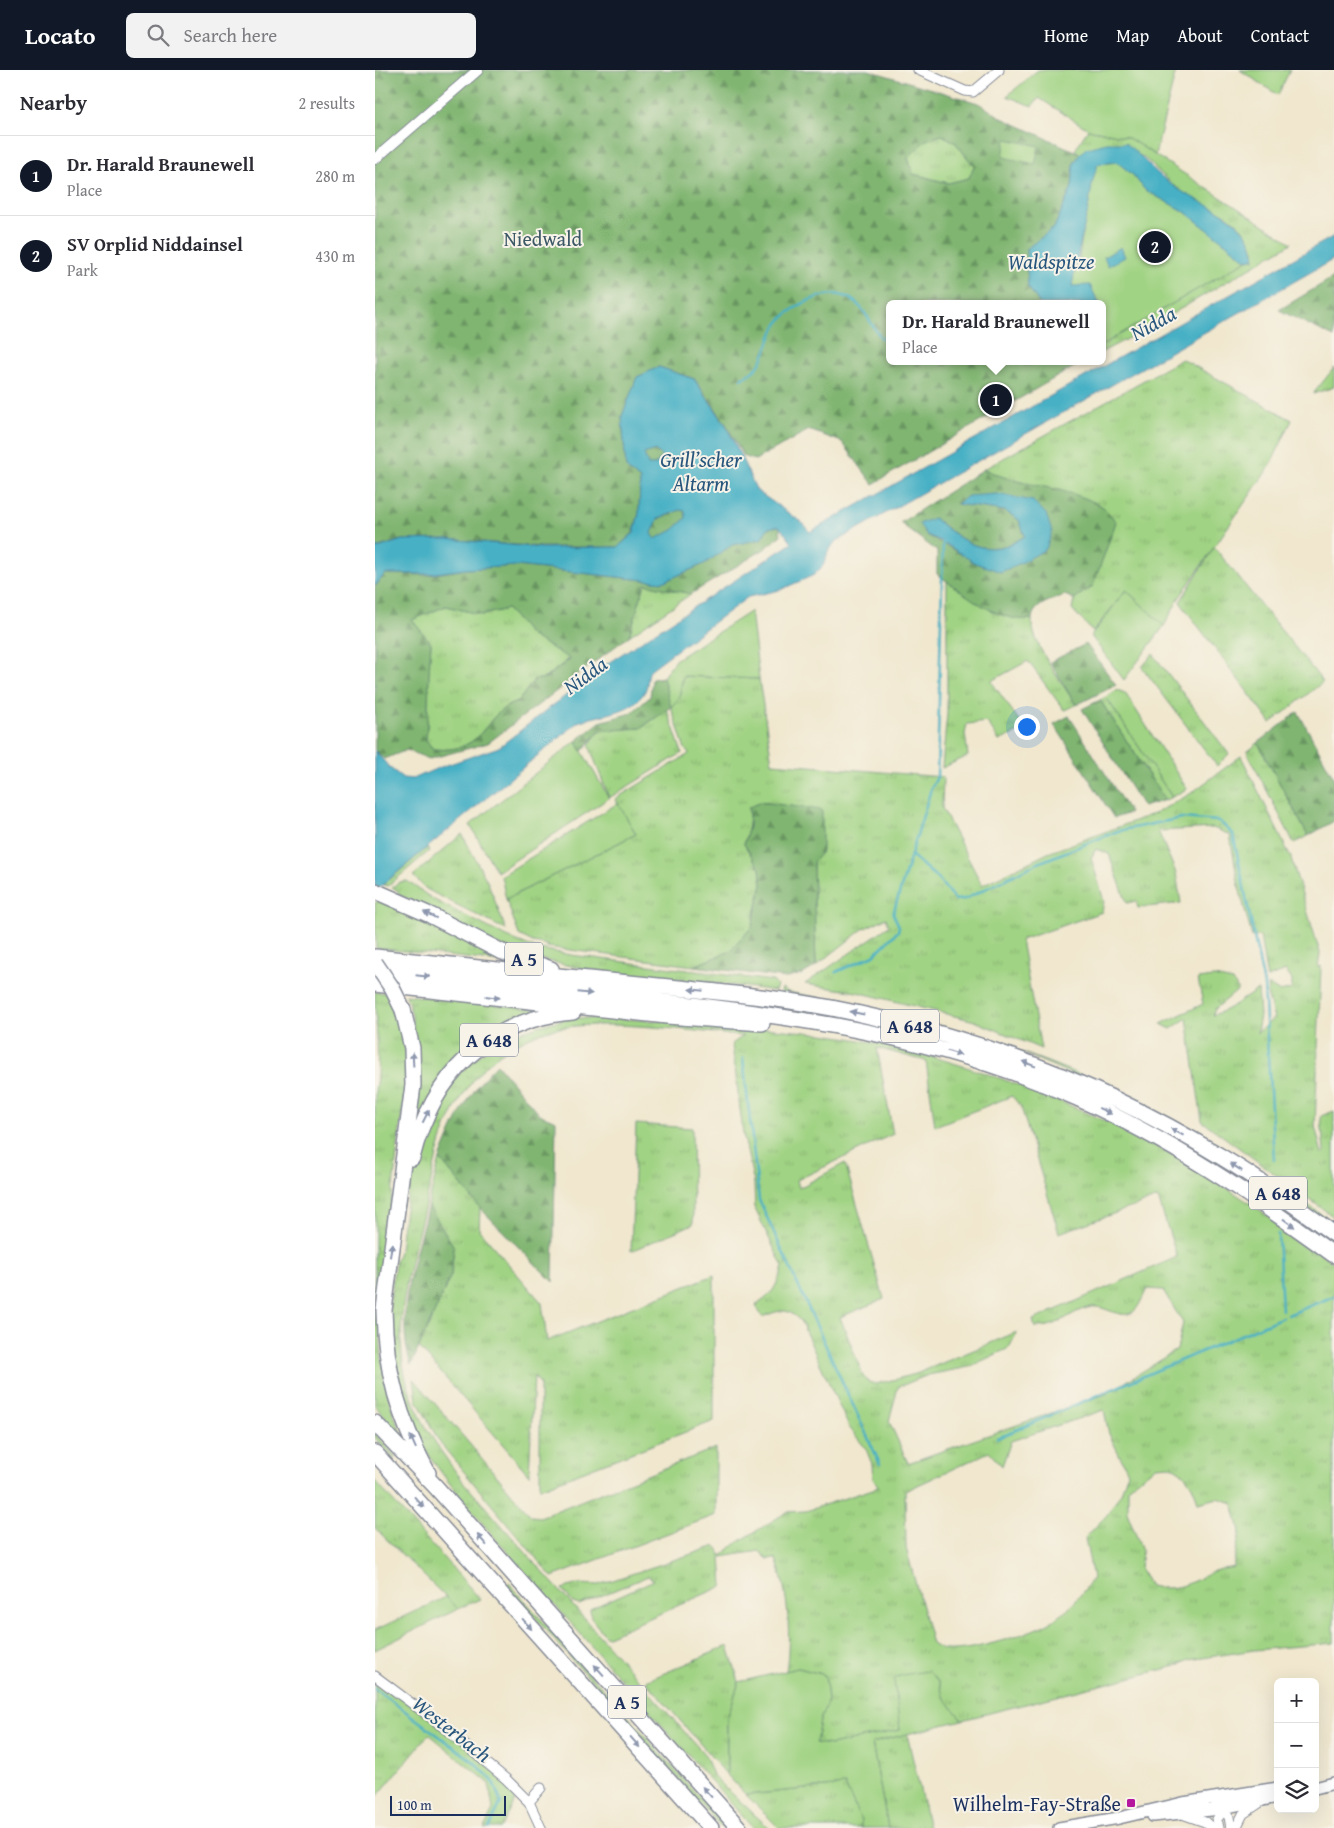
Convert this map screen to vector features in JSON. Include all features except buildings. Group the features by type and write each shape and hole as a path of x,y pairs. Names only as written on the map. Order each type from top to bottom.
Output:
{"highway":[{"name":"A 5","path":"381,894 430,915 500,951 577,978"},
{"name":"A 648","path":"375,957 733,994 855,1012 928,1030 1000,1053 1067,1078 1152,1118 1219,1156 1281,1196 1334,1234"},
{"path":"375,963 392,988 403,1010 412,1048 413,1084 399,1195"},
{"name":"A 648","path":"375,970 741,1010 873,1032 983,1062 1075,1097 1127,1121 1221,1176 1334,1255"},
{"name":"A 648","path":"375,984 667,1016 873,1032"},
{"name":"A 648","path":"435,1486 396,1400 384,1345 384,1310 399,1195 421,1127 444,1084 463,1061 490,1039 514,1026 559,1014 667,1016"},
{"name":"A 5","path":"375,1423 435,1486 739,1828"},
{"name":"A 5","path":"375,1453 711,1828"}],"main road":[{"path":"1319,1781 1334,1779"},
{"path":"1319,1787 1334,1783"},
{"path":"1059,1828 1274,1789"},
{"path":"1119,1818 1180,1814 1274,1799"}],"street":[{"path":"375,160 478,70"},
{"path":"918,70 965,91 973,92 999,70"},
{"path":"375,1676 446,1729 507,1779 529,1802 541,1828"},
{"path":"529,1802 541,1788"},
{"path":"1219,1828 1217,1819 1224,1808 1241,1795"},
{"path":"1210,1799 1224,1808 1229,1817 1231,1828"},
{"path":"1237,1828 1243,1814 1266,1800"},
{"path":"1180,1814 1195,1817 1211,1828"}],"green space":[{"name":"Niedwald","path":"375,70 868,70 978,103 1004,119 1081,154 1074,163 1072,187 1054,228 1026,249 1028,287 1037,300 886,300 886,365 1077,365 873,484 842,442 809,430 755,460 743,456 726,424 695,379 659,367 637,377 622,416 626,468 640,480 639,513 633,533 618,547 542,547 446,539 401,540 375,548","holes":["942,135 955,142 974,166 969,178 948,183 913,174 908,158 926,140"]},
{"path":"1038,70 1176,70 1155,155 1127,137 1088,129 1039,98 1032,106 1007,96"},
{"path":"1240,70 1290,70 1278,95"},
{"path":"1088,129 1127,137 1292,243 1155,324 1106,350 1106,343 1247,260 1255,259 1245,232 1236,222 1177,188 1139,155 1086,148 1081,154 1075,150"},
{"path":"942,135 955,142 974,166 969,178 948,183 913,174 908,158 926,140"},
{"path":"1006,139 1039,146 1035,164 1003,157"},
{"path":"1117,162 1133,175 1145,190 1185,212 1247,260 1106,343 1106,300 1099,300 1072,287 1073,269 1078,264 1090,185 1097,164"},
{"path":"1334,277 1334,337 1279,310"},
{"path":"1182,359 1292,420 1270,466 1179,598 1164,626 1126,590 1093,632 1072,609 1074,599 1093,586 1026,483 1004,478 984,469"},
{"path":"1334,368 1334,387 1313,394"},
{"path":"655,450 662,456 655,465 648,465 644,454"},
{"path":"984,469 1014,480 1075,494 1103,507 1116,522 1093,586 1074,599 1065,595 1044,603 1033,614 1032,619 1006,617 994,612 937,574 937,551 900,523","holes":["957,504 1046,514 1001,572 927,535 934,518 966,541 987,548 999,547 1025,536 1019,520 1005,511"]},
{"path":"680,510 685,511 686,518 673,530 655,540 651,533 658,519"},
{"path":"779,525 781,535 766,548 691,594 645,584 629,636 488,743 429,759 407,750 384,759 375,750 375,587 385,574 429,575 466,569 517,566 663,582 704,564 731,545 761,539 768,528","holes":["446,606 482,615 507,609 530,635 570,659 545,678 534,680 518,702 506,707 497,714 475,739 465,745 451,749 433,749 426,740 431,643 412,620"]},
{"path":"1214,547 1323,682 1271,723 1180,602"},
{"path":"947,581 988,607 1011,617 1032,619 1036,639 1042,651 1076,705 1064,710 1028,661 991,681 1025,729 999,741 987,722 967,724 965,734 968,756 942,768 947,714"},
{"path":"645,584 691,594 629,636"},
{"path":"1126,590 1164,626 1124,680 1091,636"},
{"path":"446,606 482,615 507,609 530,635 570,658 545,678 534,680 518,702 506,707 497,714 475,739 465,745 451,749 433,749 426,741 431,643 411,620"},
{"path":"751,611 759,679 683,676 679,698 671,707 663,677 675,660"},
{"path":"1086,644 1116,685 1076,705 1050,662"},
{"path":"1153,654 1229,754 1217,766 1142,667"},
{"path":"683,676 759,679 772,763 943,777 942,808 982,885 1048,853 1156,813 1190,794 1241,756 1291,858 1320,953 1318,968 1321,966 1315,1126 1322,1154 1324,1152 1321,1116 1334,1111 1334,1217 1202,1121 1187,1018 1171,1029 1161,1024 1203,1004 1198,979 1214,977 1233,981 1238,990 1215,1009 1213,1015 1258,990 1260,1015 1257,1033 1274,1018 1267,993 1269,985 1280,992 1292,989 1292,980 1286,971 1267,978 1260,936 1252,937 1239,887 1230,835 1213,828 1158,831 1176,873 1181,903 1138,908 1136,901 1127,903 1109,854 1096,849 1091,858 1104,901 1102,912 1021,940 1041,1049 975,1021 857,992 805,984 889,926 886,918 863,929 816,966 813,862 749,807 749,826 744,844 760,869 762,885 752,927 730,951 694,966 547,947 547,945 533,942 519,935 506,899 636,834 615,799 689,754 685,749 671,707 679,698"},
{"path":"663,677 671,707 641,728 599,731 582,751 576,741 600,722 631,713 650,697 652,679"},
{"path":"1117,690 1125,693 1187,789 1172,797 1106,697"},
{"path":"1106,697 1172,797 1165,800 1100,700"},
{"path":"1100,700 1165,800 1143,807 1082,709"},
{"path":"667,709 682,753 609,798 589,745 599,731 641,728"},
{"path":"1298,712 1334,778 1334,821 1308,836 1258,743"},
{"path":"1069,716 1130,813 1114,818 1054,724"},
{"path":"576,741 609,798 497,872 470,825"},
{"path":"1258,743 1308,836 1294,843 1247,752"},
{"path":"761,802 822,810 822,852 813,862 816,966 803,974 786,978 694,966 730,951 752,927 762,885 760,869 744,844 749,826 749,807"},
{"path":"618,803 636,834 506,899 501,876"},
{"path":"462,834 488,883 506,930 426,889 413,876"},
{"path":"427,848 429,851 388,886 383,885"},
{"path":"407,881 434,900 507,937 535,948 571,955 773,981 777,986 775,991 623,974 592,970 533,957 498,945 464,929 398,894 399,892 392,887 400,882"},
{"path":"379,900 529,965 376,948 375,903"},
{"path":"782,988 788,992 888,1013 781,992"},
{"path":"375,992 386,993 398,1020 400,1020 408,1064 387,1236 384,1238 387,1239 380,1320 385,1380 391,1407 405,1441 375,1405 375,1092 378,1054"},
{"path":"406,995 552,1011 475,1045 413,1138 412,1015"},
{"path":"753,1004 844,1018 895,1029 1011,1065 753,1006"},
{"path":"888,1013 949,1028 977,1037 1015,1050 964,1033"},
{"path":"571,1018 707,1024 850,1038 941,1059 976,1070 1079,1109 1169,1153 1242,1198 1334,1263 1334,1643 1254,1650 1189,1660 1180,1665 962,1720 943,1696 939,1682 895,1696 899,1710 900,1730 831,1745 816,1743 820,1720 828,1700 825,1675 798,1668 786,1672 788,1615 784,1586 776,1559 767,1559 760,1551 721,1557 723,1586 606,1637 591,1618 590,1609 654,1580 648,1576 579,1605 573,1603 562,1589 578,1584 598,1585 716,1546 721,1556 737,1543 787,1512 806,1511 879,1487 873,1479 872,1464 866,1449 849,1427 801,1322 792,1313 783,1311 762,1317 756,1305 774,1289 783,1267 755,1209 754,1183 743,1133 732,1044 743,1036 667,1028 608,1025 556,1028 537,1034 493,1059 481,1071 460,1100 444,1132 414,1248 404,1296 401,1343 403,1367 409,1390 426,1427 465,1484 705,1755 714,1777 769,1828 753,1828 488,1530 453,1487 431,1458 412,1426 398,1384 389,1336 393,1280 401,1245 407,1198 420,1149 429,1125 440,1102 453,1082 479,1056 491,1047 516,1034","holes":["877,1048 926,1061 935,1126 1012,1096 1021,1107 1059,1233 1158,1198 1177,1257 1033,1320 1035,1327 1044,1327 1092,1307 1128,1314 1137,1308 1147,1289 1163,1290 1183,1323 1177,1350 1106,1394 908,1463 889,1421 898,1387 928,1375 969,1367 1009,1348 1017,1332 916,1374 876,1384 868,1382 863,1376 840,1317 884,1299 845,1163 799,1188 797,1180 893,1134","1104,1410 1109,1434 1128,1472 1121,1493 1107,1515 1085,1538 1093,1578 1067,1610 1057,1618 1034,1630 987,1645 958,1650 939,1648 932,1644 906,1548 905,1491 989,1452 1002,1466 1011,1441","1169,1465 1180,1471 1192,1485 1198,1503 1218,1498 1233,1503 1240,1531 1233,1567 1215,1571 1181,1586 1167,1588 1150,1586 1140,1569 1142,1550 1128,1515 1128,1488 1156,1466"]},
{"path":"1015,1050 1091,1079 1132,1098 1130,1100"},
{"path":"497,1064 539,1114 556,1121 553,1282 480,1208 440,1159 463,1108 478,1086"},
{"path":"1137,1101 1215,1142 1334,1223 1334,1225 1136,1103"},
{"path":"636,1124 692,1128 693,1224 631,1251"},
{"path":"1162,1132 1250,1185 1334,1244 1334,1246 1161,1134"},
{"path":"440,1159 480,1208 479,1230 542,1303 547,1341 714,1275 714,1421 540,1488 540,1384 534,1376 529,1475 419,1347 451,1275 454,1247 428,1205"},
{"path":"428,1205 454,1247 451,1275 411,1365 406,1345 406,1305 413,1264"},
{"path":"414,1379 531,1516 540,1517 716,1448 716,1515 552,1577 440,1443 417,1400"},
{"path":"375,1433 396,1457 394,1459 375,1438"},
{"path":"375,1481 480,1599 458,1609 375,1528"},
{"path":"509,1583 727,1828 722,1828 506,1585"},
{"path":"446,1597 458,1609 375,1650 375,1630"},
{"path":"728,1646 739,1682 727,1719 727,1775 646,1681"},
{"path":"798,1668 825,1675 828,1700 820,1720 816,1743 831,1745 900,1730 894,1680 901,1675 928,1671 939,1682 943,1696 962,1720 872,1743 888,1828 861,1828 861,1820 845,1785 746,1795 727,1775 727,1719 739,1682"},
{"path":"375,1671 511,1779 519,1793 501,1828 484,1828 493,1810 489,1783 429,1734 375,1799"},
{"path":"907,1734 929,1828 888,1828 872,1743"},
{"path":"845,1785 861,1820 861,1828 779,1828 746,1795"}],"water":[{"name":"Waldspitze","path":"1107,143 1126,143 1171,184 1237,223 1252,244 1255,258 1247,260 1185,212 1145,190 1133,175 1117,162 1098,164 1092,183 1072,286 1090,285 1097,300 1037,300 1028,287 1026,249 1054,228 1072,187 1074,163 1086,148"},
{"name":"Grill’scher Altarm","path":"1334,236 1334,259 835,542 828,552 823,566 814,575 780,590 748,597 651,669 647,686 640,699 624,709 578,722 375,891 375,751 390,768 403,778 413,779 438,768 499,747 608,663 792,543 779,526 768,528 761,539 732,545 704,564 663,582 517,566 466,569 429,574 385,574 375,586 375,549 402,540 447,539 542,548 618,547 634,533 639,513 640,480 626,468 622,416 637,377 659,367 694,379 726,425 757,491 800,521 810,532","holes":["655,450 662,457 655,465 648,465 644,454","680,510 685,511 686,518 673,530 655,539 652,533 658,519"]},
{"path":"1121,247 1125,257 1108,266 1104,257"},
{"path":"997,494 1033,501 1046,514 1052,532 1046,549 1001,572 975,563 943,542 927,535 919,524 934,518 956,535 977,546 987,548 999,547 1011,543 1025,536 1019,520 1005,511 957,504 968,496"}],"waterway":[{"path":"741,379 758,367 781,319 798,306 818,297 838,295 847,297 855,302 879,335 886,341"},
{"path":"836,972 874,955 898,931 899,926 893,914 931,789 937,777 943,542"},
{"path":"911,855 938,879 955,900 965,899 1038,863 1118,831 1182,818 1219,821 1233,834 1264,985 1274,1160"},
{"path":"743,1058 759,1200 880,1464"},
{"path":"1278,1234 1282,1310"},
{"path":"1288,1315 1334,1296"},
{"path":"997,1438 1283,1317"},
{"name":"Westerbach","path":"375,1689 473,1761 492,1780 501,1802 489,1828"}],"place":[{"name":"SV Orplid Niddainsel","path":"1155,247"},
{"name":"Dr. Harald Braunewell","path":"996,400"},
{"name":"Wilhelm-Fay-Straße","path":"1131,1803"}],"water label":[{"name":"Nidda","path":"1153,323"},
{"name":"Nidda","path":"585,675"}]}
